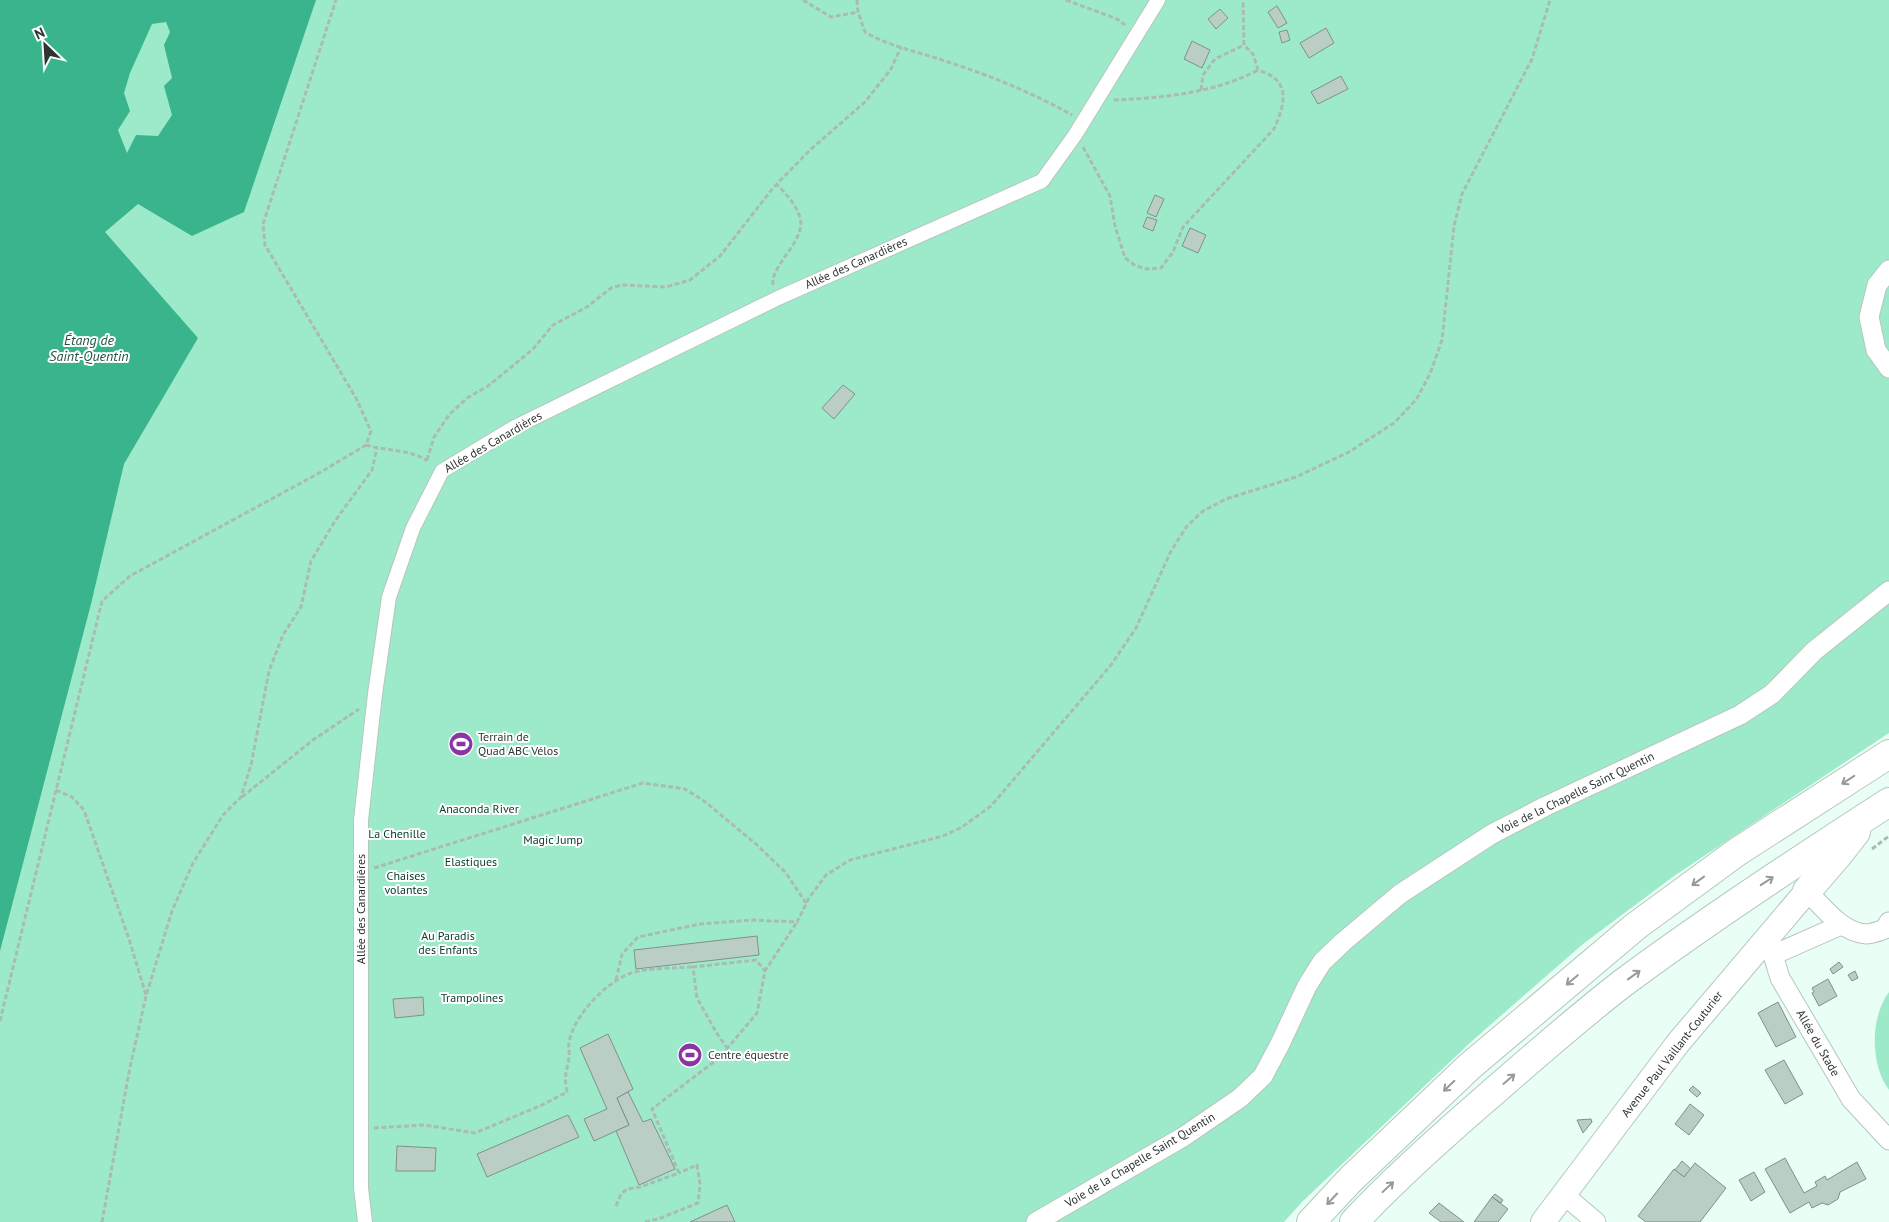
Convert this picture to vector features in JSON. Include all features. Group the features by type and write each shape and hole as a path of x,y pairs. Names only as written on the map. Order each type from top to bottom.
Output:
{"main road":[{"path":"1311,1222 1351,1179 1470,1066 1636,926 1737,852 1889,754"},
{"path":"1807,891 1879,808"},
{"path":"1354,1222 1376,1198 1450,1130 1531,1059 1622,984 1758,887 1879,808"}],"street":[{"name":"Allée des Canardières","path":"365,1222 361,1188 361,820 375,694 390,597 413,528 442,471 514,427 778,298 1042,181 1084,122 1158,0"},
{"path":"1889,270 1877,285 1869,317 1876,350 1889,368"},
{"name":"Voie de la Chapelle Saint Quentin","path":"1036,1222 1182,1137 1240,1098 1263,1076 1307,986 1322,962 1342,942 1400,894 1492,834 1544,807 1740,715 1772,694 1814,651 1889,591"},
{"path":"1807,891 1841,925 1867,934 1885,929 1889,922"},
{"name":"Avenue Paul Vaillant-Couturier","path":"1543,1222 1678,1043 1772,944 1807,891"},
{"path":"1772,944 1841,925"},
{"name":"Allée du Stade","path":"1772,944 1780,978 1851,1099 1889,1140"},
{"path":"1564,1194 1596,1222"}],"path":[{"path":"0,1021 102,601 130,576 321,472 366,444 371,431 356,398 265,245 263,224 336,0"},
{"path":"803,0 831,17 858,12"},
{"path":"858,0 858,12 865,32 877,40 949,62 1043,98 1084,122"},
{"path":"1066,0 1117,19 1137,34"},
{"path":"1075,135 1110,196 1115,226 1125,258 1136,266 1147,270 1161,268 1173,252 1183,227 1274,129 1281,112 1284,94 1274,78 1258,70 1253,54 1244,45 1243,0"},
{"path":"679,1173 652,1109 719,1058 757,1013 766,971 797,922 806,903 826,875 850,860 942,836 962,827 991,806 1111,665 1136,628 1171,551 1187,526 1203,511 1226,499 1296,477 1349,452 1394,423 1416,400 1430,374 1442,340 1454,226 1462,194 1532,59 1550,0"},
{"path":"1201,90 1203,74 1215,59 1244,45"},
{"path":"427,460 434,437 449,415 467,398 510,370 533,349 553,325 587,307 611,288 622,285 666,287 690,280 720,256 776,184 810,150 865,102 891,69 901,47"},
{"path":"1096,101 1147,99 1201,90 1242,79 1258,70"},
{"path":"776,184 791,200 798,215 801,228 775,273 772,283 778,298"},
{"path":"366,444 377,448 421,456 442,471"},
{"path":"241,797 252,765 269,671 283,635 301,607 311,561 334,521 372,470 377,448"},
{"path":"102,1222 129,1072 146,996 172,911 193,863 223,815 241,797 313,740 353,714 375,694"},
{"path":"361,872 644,783 685,789 704,801 756,844 786,873 806,903"},
{"path":"56,790 72,797 84,810 129,939 146,996"},
{"path":"616,980 622,954 638,937 700,924 751,920 797,922"},
{"path":"361,1130 424,1125 475,1133 542,1105 567,1092 564,1078 569,1057 569,1042 574,1028 586,1009 604,989 616,980 634,972 756,960 766,971"},
{"path":"693,966 699,1003 728,1049"},
{"path":"616,1206 627,1189 640,1188 698,1165 700,1184 698,1203 658,1219 645,1222"}],"green space":[{"path":"0,0 1889,0 1889,733 1674,876 1583,944 1472,1041 1302,1202 1284,1222 0,1222"},
{"path":"1889,992 1889,1090 1878,1068 1875,1041 1878,1014"}],"water":[{"name":"Étang de Saint-Quentin","path":"0,0 316,0 244,212 192,236 138,204 105,232 198,338 124,464 91,604 0,951","holes":["166,22 170,32 164,45 172,78 164,86 172,115 158,136 136,135 127,153 118,130 130,111 124,93 130,73 152,24"]}],"building":[{"path":"1277,6 1287,23 1278,28 1268,12"},
{"path":"1220,9 1228,18 1216,29 1208,19"},
{"path":"1326,28 1334,43 1309,58 1300,43"},
{"path":"1287,30 1290,40 1282,43 1279,32"},
{"path":"1192,41 1210,50 1202,68 1184,59"},
{"path":"1341,76 1348,89 1318,104 1311,92"},
{"path":"1155,195 1164,199 1156,217 1147,213"},
{"path":"1147,217 1157,220 1153,231 1143,227"},
{"path":"1190,228 1206,235 1198,253 1182,246"},
{"path":"843,385 855,394 834,419 822,408"},
{"path":"757,936 759,955 636,969 634,950"},
{"path":"1839,962 1843,967 1833,974 1830,969"},
{"path":"1855,971 1858,978 1852,981 1848,975"},
{"path":"1828,979 1837,996 1819,1006 1812,993 1814,992 1812,988"},
{"path":"423,997 424,1015 395,1018 393,999"},
{"path":"1778,1002 1796,1037 1776,1047 1758,1013"},
{"path":"608,1034 633,1089 617,1098 629,1125 594,1141 584,1119 607,1109 580,1048"},
{"path":"1784,1060 1803,1094 1785,1104 1765,1070"},
{"path":"1693,1086 1701,1093 1697,1097 1689,1090"},
{"path":"628,1092 643,1122 651,1119 675,1169 639,1185 616,1131 629,1125 617,1098"},
{"path":"1690,1104 1704,1115 1689,1135 1675,1124"},
{"path":"568,1115 579,1137 487,1177 477,1154"},
{"path":"1591,1119 1592,1122 1583,1133 1577,1120"},
{"path":"397,1146 436,1148 435,1171 396,1171"},
{"path":"1785,1158 1804,1193 1817,1186 1815,1182 1825,1176 1827,1180 1857,1162 1866,1179 1840,1192 1838,1199 1828,1205 1822,1203 1812,1208 1809,1202 1790,1213 1765,1169"},
{"path":"1682,1161 1691,1169 1684,1177 1675,1170"},
{"path":"1695,1163 1726,1188 1700,1222 1646,1222 1638,1216 1674,1169 1684,1177"},
{"path":"1754,1172 1765,1192 1751,1201 1739,1180"},
{"path":"1495,1194 1503,1200 1501,1203 1492,1197"},
{"path":"1492,1197 1508,1209 1498,1222 1474,1222"},
{"path":"1439,1203 1464,1222 1441,1222 1429,1213"},
{"path":"727,1205 735,1222 690,1222"}],"place":[{"name":"Terrain de Quad ABC Vélos","path":"461,744"},
{"name":"Centre équestre","path":"690,1055"}],"park label":[{"name":"Anaconda River","path":"479,809"},
{"name":"La Chenille","path":"397,834"},
{"name":"Magic Jump","path":"553,840"},
{"name":"Elastiques","path":"471,862"},
{"name":"Chaises volantes","path":"406,883"},
{"name":"Au Paradis des Enfants","path":"448,943"},
{"name":"Trampolines","path":"472,998"}]}
